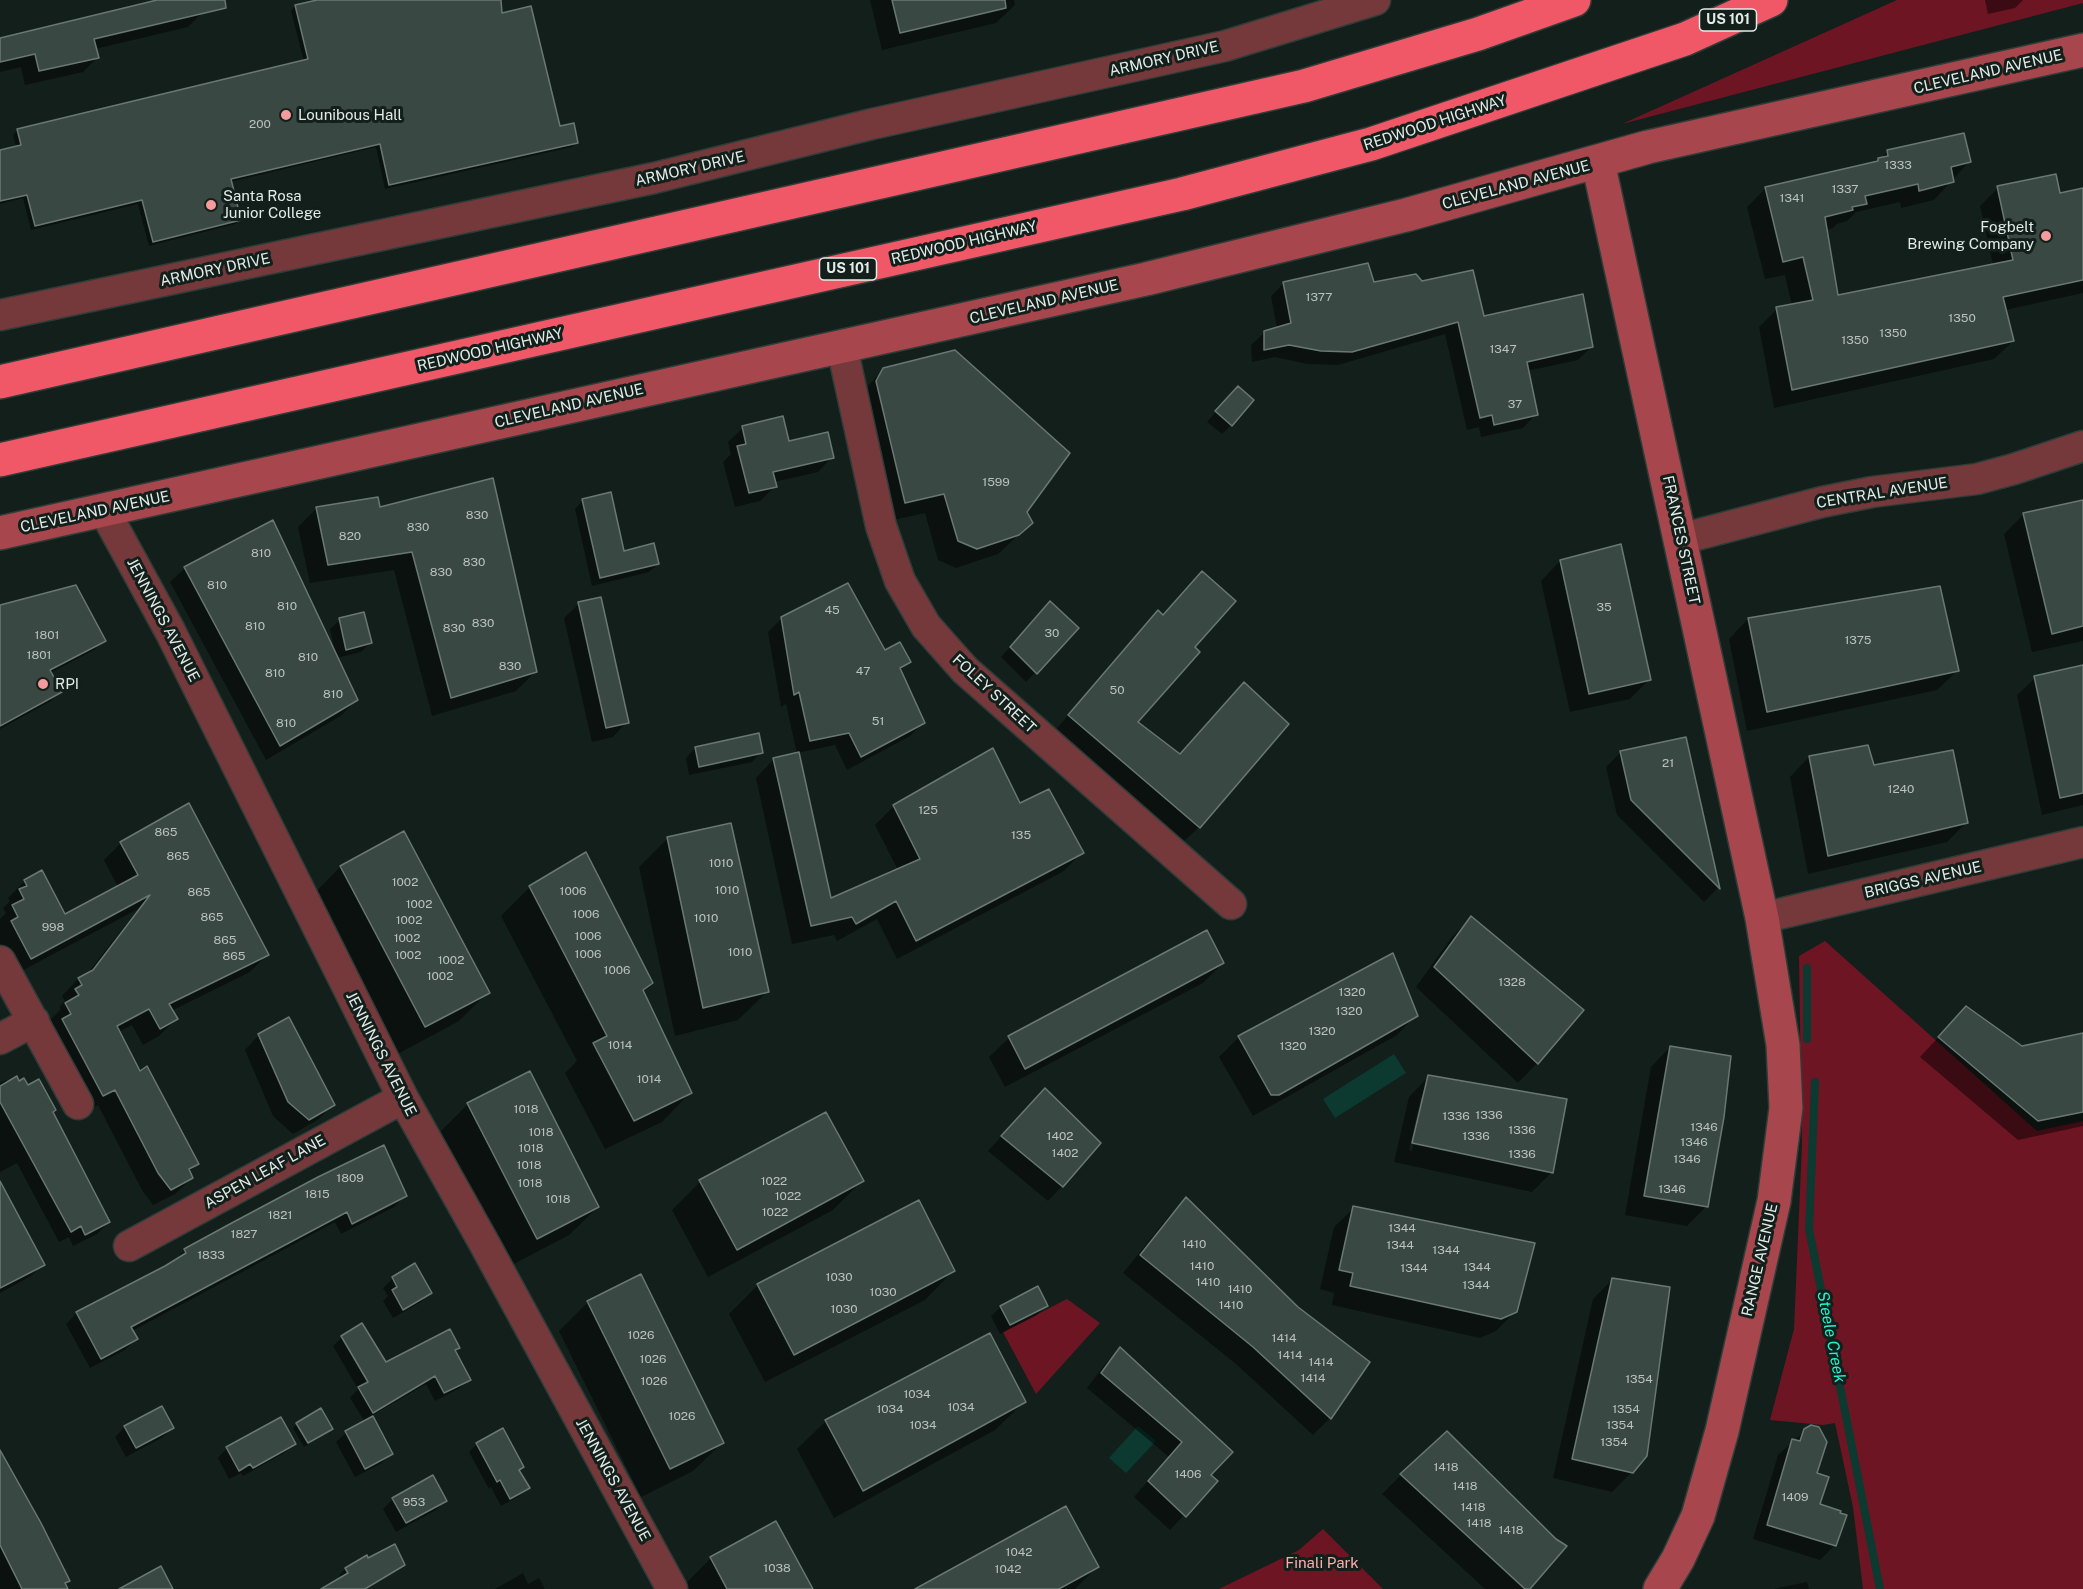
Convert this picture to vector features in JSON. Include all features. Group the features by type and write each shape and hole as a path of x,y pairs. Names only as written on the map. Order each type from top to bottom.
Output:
{"highway":[{"path":"0,382 1304,86 1478,34 1574,0"},
{"name":"REDWOOD HIGHWAY","path":"0,460 1182,194 1371,144 1685,39 1771,0"}],"street":[{"name":"ARMORY DRIVE","path":"0,315 654,178 872,124 1224,46 1375,0"},
{"name":"CLEVELAND AVENUE","path":"0,533 1146,279 1406,215 1648,147 2083,50"},
{"name":"FRANCES STREET","path":"1598,162 1762,918"},
{"name":"FOLEY STREET","path":"842,347 881,526 900,581 926,626 965,670 1231,904"},
{"name":"CENTRAL AVENUE","path":"1681,539 1822,502 1872,492 1977,478 2014,469 2083,446"},
{"name":"JENNINGS AVENUE","path":"105,510 170,631 403,1098 672,1589"},
{"name":"BRIGGS AVENUE","path":"1762,918 2083,842"},
{"name":"RANGE AVENUE","path":"1660,1589 1678,1559 1698,1516 1722,1431 1774,1201 1786,1108 1782,1045 1762,918"},
{"path":"0,961 78,1104"},
{"path":"0,1039 34,1021"},
{"name":"ASPEN LEAF LANE","path":"129,1246 403,1098"}],"green space":[{"path":"1897,0 2083,0 2083,3 1622,124"},
{"path":"1825,941 2037,1131 2083,1121 2083,1589 1863,1589 1853,1507 1835,1423 1823,1425 1770,1420 1794,1329 1802,1145 1799,956"},
{"path":"1067,1299 1100,1323 1036,1394 1003,1332"},
{"name":"Finali Park","path":"1323,1529 1383,1589 1219,1589 1299,1550"}],"shaded area":[{"path":"1394,1054 1406,1073 1335,1118 1323,1099"},
{"path":"1138,1426 1156,1441 1126,1473 1109,1458"}],"building":[{"path":"157,0 225,0 226,8 94,39 99,58 39,71 35,54 0,62 0,38"},
{"name":"Lounibous Hall","path":"317,0 501,0 502,13 531,6 560,126 574,123 578,143 389,185 380,144 231,179 241,220 153,242 142,200 35,226 27,195 0,201 0,150 21,145 17,129 308,59 295,5"},
{"path":"892,0 1005,0 1006,8 900,33"},
{"path":"1964,133 1971,162 1951,167 1954,182 1919,191 1918,184 1865,196 1867,204 1825,217 1838,295 2013,260 1997,186 2056,174 2060,193 2083,188 2083,280 2003,297 2014,341 1792,390 1776,307 1813,300 1803,257 1783,262 1765,187 1878,161 1878,158 1888,156 1887,150"},
{"path":"1368,263 1374,282 1416,274 1422,281 1473,270 1484,316 1583,294 1593,347 1527,362 1538,415 1494,425 1492,415 1480,418 1458,322 1352,352 1321,351 1289,345 1264,350 1264,331 1291,323 1283,282"},
{"path":"955,350 1070,453 1027,512 1033,523 1019,535 977,549 958,541 944,494 905,503 876,381 883,368"},
{"path":"1238,386 1254,400 1232,426 1215,411"},
{"path":"783,416 789,441 828,432 834,458 773,472 777,487 749,493 737,446 746,444 742,426"},
{"path":"493,478 537,672 451,698 412,552 328,565 316,507 378,497 380,507"},
{"path":"611,492 624,551 654,543 659,564 600,578 582,499"},
{"path":"2083,500 2083,626 2052,634 2023,513"},
{"path":"273,520 358,700 280,746 184,567"},
{"path":"1621,544 1651,680 1589,694 1560,560"},
{"path":"1202,571 1236,601 1195,647 1200,652 1138,722 1180,754 1244,682 1289,724 1200,828 1068,715 1158,610 1163,615"},
{"path":"848,583 885,650 900,642 911,662 900,668 925,723 861,757 849,733 810,741 799,692 794,695 781,617"},
{"path":"76,585 106,641 50,670 62,692 0,726 0,605"},
{"path":"1940,586 1959,671 1767,712 1748,618"},
{"path":"601,597 629,723 606,728 578,602"},
{"path":"1050,601 1079,628 1037,674 1010,647"},
{"path":"364,612 372,643 346,650 339,618"},
{"path":"2083,665 2083,793 2060,798 2034,676"},
{"path":"759,733 763,753 699,767 695,747"},
{"path":"1686,737 1720,889 1631,800 1620,751"},
{"path":"1868,745 1874,765 1953,750 1968,823 1828,856 1809,756"},
{"path":"993,748 1020,803 1049,789 1084,853 916,941 896,901 856,924 852,917 811,926 773,758 799,752 831,898 920,859 893,805"},
{"path":"189,803 269,955 169,1004 178,1019 160,1029 149,1009 117,1026 140,1071 147,1066 199,1164 189,1169 193,1178 171,1190 158,1173 115,1090 103,1096 62,1019 71,1014 65,1003 79,995 75,989 82,985 78,978 93,970 150,895 31,959 11,921 18,917 12,905 24,899 19,889 27,886 24,880 42,870 65,914 138,875 120,842"},
{"path":"731,823 769,992 703,1008 667,837"},
{"path":"404,831 490,993 425,1027 340,866"},
{"path":"586,852 653,983 643,990 692,1093 634,1121 593,1043 607,1036 529,886"},
{"path":"1471,916 1584,1010 1538,1064 1434,967"},
{"path":"1207,930 1224,963 1025,1069 1008,1036"},
{"path":"1393,953 1418,1016 1279,1095 1271,1095 1238,1036"},
{"path":"1966,1006 2022,1046 2083,1033 2083,1112 2038,1121 1938,1037"},
{"path":"289,1017 335,1105 309,1120 288,1102 258,1034"},
{"path":"1670,1046 1731,1056 1724,1117 1708,1207 1644,1196"},
{"path":"530,1071 599,1207 537,1239 467,1103"},
{"path":"1428,1075 1567,1099 1553,1173 1412,1143"},
{"path":"17,1076 19,1081 24,1078 28,1085 39,1079 56,1110 53,1112 110,1222 85,1235 81,1226 71,1232 0,1102 0,1086"},
{"path":"1045,1088 1101,1143 1063,1187 1001,1136"},
{"path":"826,1112 864,1181 737,1250 699,1180"},
{"path":"384,1145 407,1196 352,1224 347,1212 131,1327 138,1339 101,1359 76,1312 165,1266 186,1253 184,1249 228,1225"},
{"path":"0,1181 45,1265 0,1288"},
{"path":"1186,1197 1298,1307 1370,1362 1331,1419 1253,1347 1140,1255"},
{"path":"919,1200 955,1271 794,1355 757,1284"},
{"path":"1353,1206 1535,1243 1517,1312 1501,1319 1350,1286 1353,1273 1339,1270"},
{"path":"415,1263 432,1293 403,1310 392,1290 397,1287 392,1277"},
{"path":"641,1274 724,1443 670,1469 587,1301"},
{"path":"1612,1278 1670,1287 1647,1456 1633,1473 1572,1459"},
{"path":"1038,1286 1048,1306 1010,1325 1000,1306"},
{"path":"362,1323 386,1362 450,1329 460,1348 455,1350 471,1380 444,1393 435,1376 373,1413 358,1387 368,1382 341,1336"},
{"path":"990,1333 1026,1402 863,1491 825,1420"},
{"path":"1120,1347 1233,1452 1211,1475 1218,1481 1186,1517 1148,1481 1182,1442 1101,1373"},
{"path":"162,1406 174,1428 136,1448 124,1426"},
{"path":"321,1408 333,1429 308,1443 296,1423"},
{"path":"373,1416 393,1454 365,1469 345,1431"},
{"path":"281,1417 296,1444 253,1468 250,1464 239,1471 226,1447"},
{"path":"1811,1425 1819,1427 1827,1442 1817,1473 1829,1477 1820,1504 1847,1515 1836,1546 1767,1525 1792,1439 1800,1441 1804,1429"},
{"path":"503,1428 524,1467 519,1470 530,1488 510,1499 500,1480 497,1482 476,1443"},
{"path":"1447,1431 1556,1539 1567,1546 1530,1589 1525,1589 1400,1474"},
{"path":"0,1450 70,1581 65,1583 68,1589 22,1589 0,1545"},
{"path":"433,1475 447,1501 406,1523 392,1498"},
{"path":"1066,1506 1099,1567 1059,1589 915,1589"},
{"path":"776,1521 813,1589 727,1589 710,1557"},
{"path":"395,1544 405,1565 365,1589 321,1589 348,1573 345,1568 367,1555 368,1558"},
{"path":"161,1566 173,1589 119,1589"}],"waterway":[{"name":"Steele Creek","path":"1807,968 1807,1039"},
{"name":"Steele Creek","path":"1815,1082 1809,1229 1880,1589"}],"place":[{"name":"Lounibous Hall","path":"286,115"},
{"name":"Santa Rosa Junior College","path":"211,205"},
{"name":"Fogbelt Brewing Company","path":"2046,236"},
{"name":"RPI","path":"43,684"}]}
